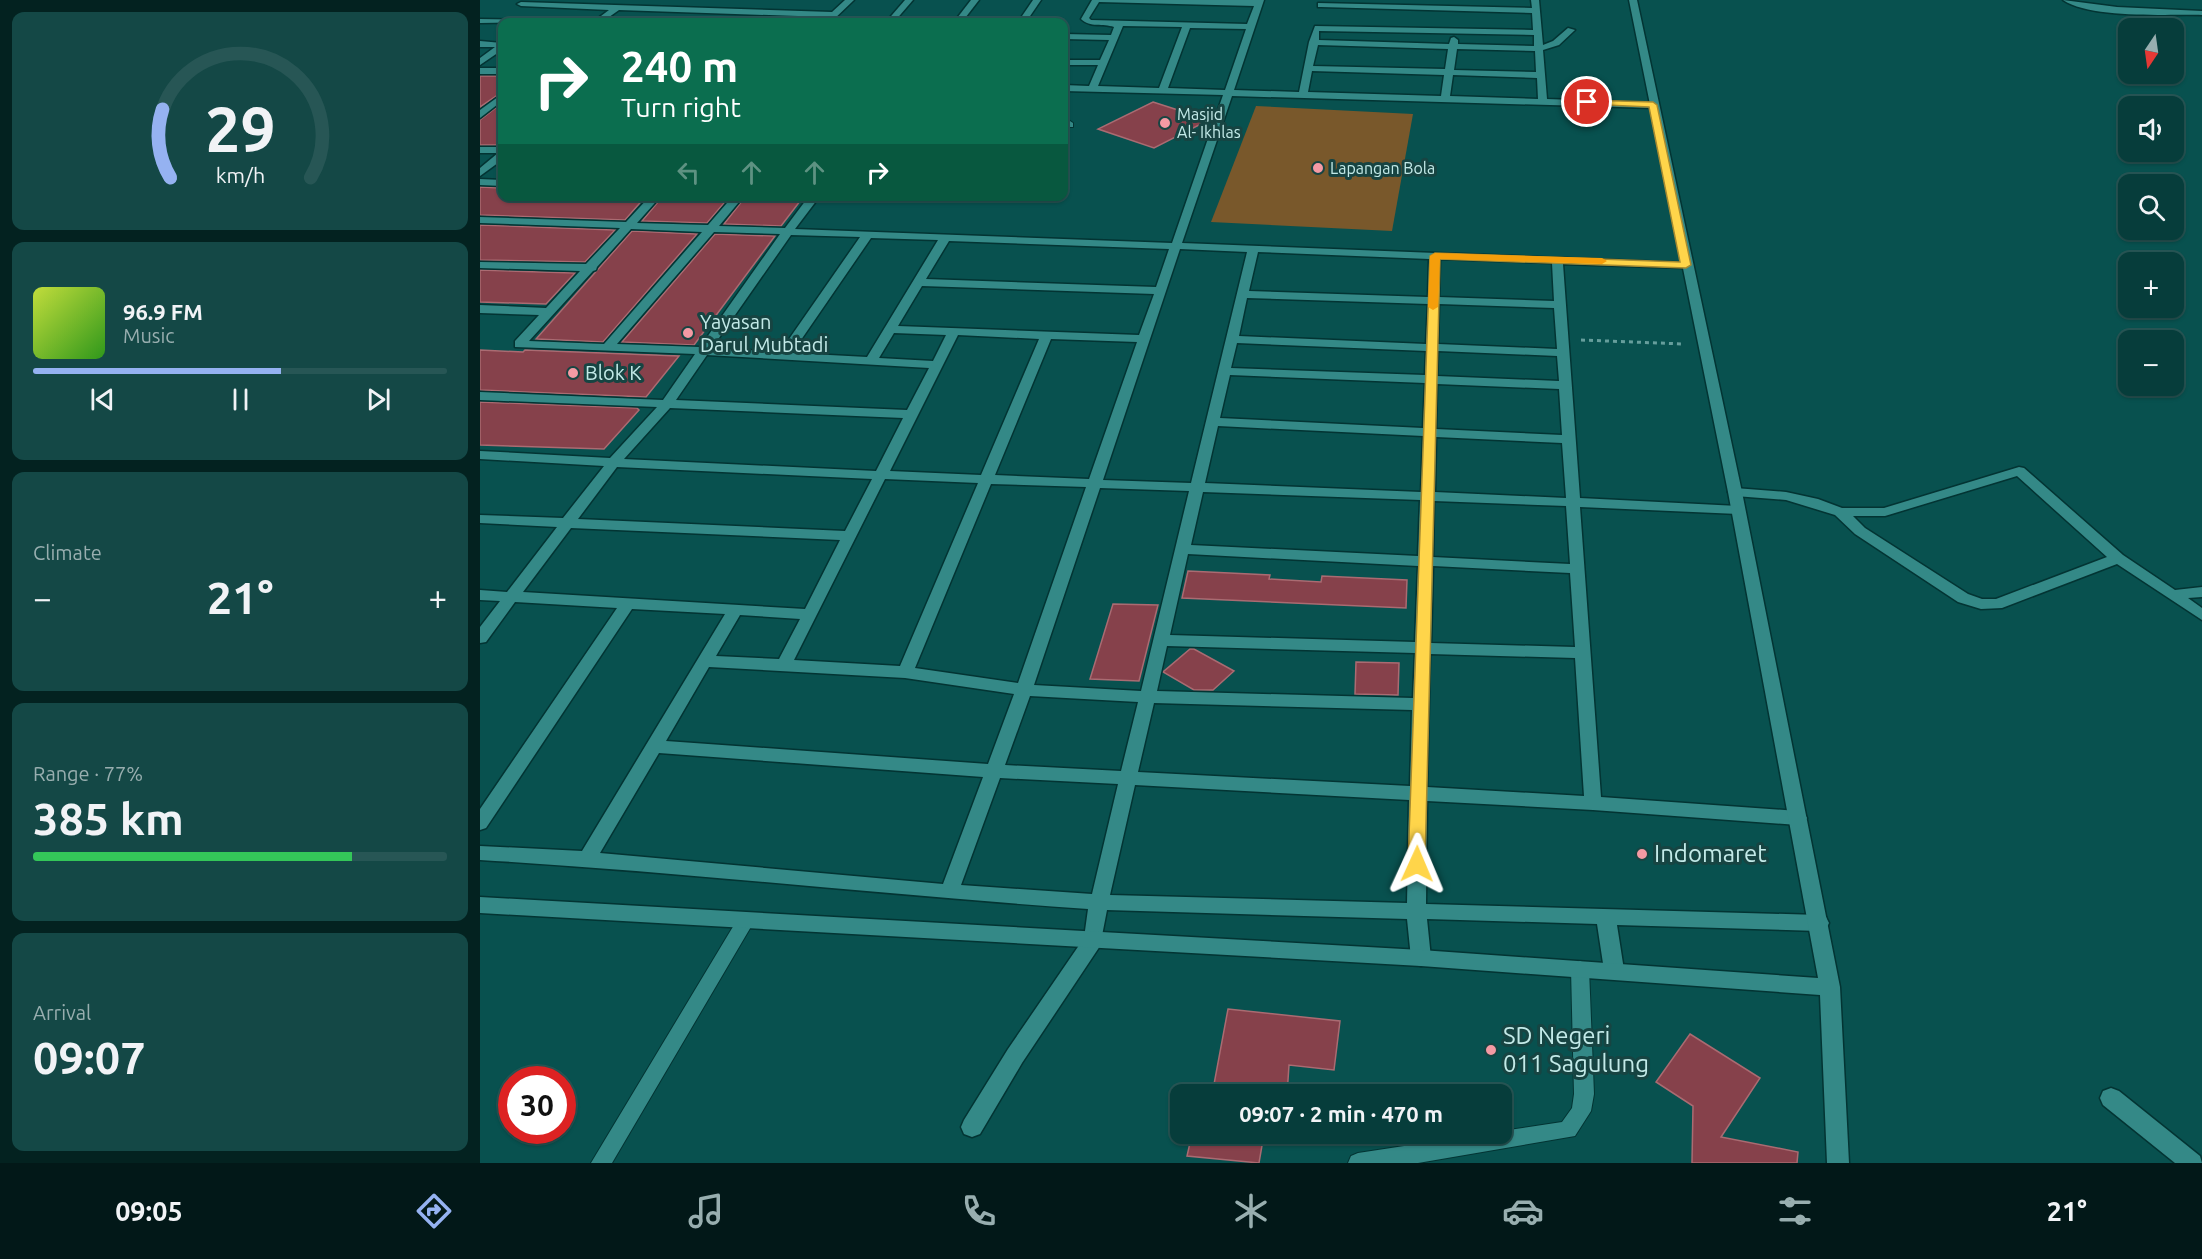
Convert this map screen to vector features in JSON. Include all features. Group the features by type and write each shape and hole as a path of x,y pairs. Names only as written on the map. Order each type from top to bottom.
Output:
{"street":[{"path":"668,16 687,0"},
{"path":"831,18 850,0"},
{"path":"893,18 909,0"},
{"path":"961,18 975,0"},
{"path":"1025,18 1037,0"},
{"path":"949,892 996,771 1259,2 1096,0 1085,19 1089,22 1250,27"},
{"path":"1535,0 1543,101"},
{"path":"1633,0 1686,265 1735,492 1819,923 1830,987 1838,1163"},
{"path":"2067,0 2082,5 2113,9 2202,13"},
{"path":"502,18 525,2 559,6 834,15"},
{"path":"1303,94 1318,28 1321,3 1453,4 1535,11"},
{"path":"1445,99 1455,31 1453,4"},
{"path":"541,18 559,6"},
{"path":"602,18 616,8"},
{"path":"721,18 728,12"},
{"path":"782,18 788,13"},
{"path":"480,21 498,21"},
{"path":"1092,89 1119,26 1114,23"},
{"path":"1162,91 1187,25"},
{"path":"1318,28 1538,33"},
{"path":"1313,42 1538,49 1556,43 1572,30"},
{"path":"1068,36 1114,38"},
{"path":"480,44 498,45"},
{"path":"480,62 498,48"},
{"path":"1068,62 1103,63"},
{"path":"1308,68 1541,75"},
{"path":"480,71 498,71"},
{"path":"1068,88 1653,105"},
{"path":"480,115 498,100"},
{"path":"480,150 498,150"},
{"path":"480,173 498,158"},
{"path":"480,182 498,183"},
{"path":"652,201 519,344 703,351 937,365"},
{"path":"606,348 735,201"},
{"path":"480,638 613,463 666,405 788,231 812,201"},
{"path":"480,220 1686,265"},
{"path":"783,357 869,233"},
{"path":"872,362 946,236"},
{"path":"972,1127 1015,1056 1093,940 1099,902 1253,249"},
{"path":"1421,958 1416,910 1418,795 1435,256"},
{"path":"1557,260 1593,803"},
{"path":"480,265 592,268"},
{"path":"918,282 1159,291"},
{"path":"1242,294 1559,305"},
{"path":"480,309 548,312"},
{"path":"480,324 494,310"},
{"path":"891,329 1143,339"},
{"path":"784,665 954,331"},
{"path":"905,672 1047,335"},
{"path":"1232,339 1432,348 1562,346"},
{"path":"1224,371 1565,386"},
{"path":"480,396 912,414"},
{"path":"1212,422 1568,440"},
{"path":"480,455 880,475 1573,501 1738,510"},
{"path":"1735,492 1786,496 1814,502 1840,512 1885,512 2019,471 2118,558 2202,615"},
{"path":"1840,512 1860,531 1963,598 1981,604 1997,604 2118,558"},
{"path":"480,519 570,521 850,536"},
{"path":"1183,549 1577,569"},
{"path":"2172,595 2202,592"},
{"path":"480,595 810,614"},
{"path":"480,823 628,603"},
{"path":"587,859 735,610"},
{"path":"1161,640 1422,650 1584,653"},
{"path":"704,661 905,672 1024,690 1147,697 1421,704"},
{"path":"654,746 996,771 1130,776 1418,795 1593,803 1798,818"},
{"path":"480,853 587,859 949,892 1099,902 1416,910 1606,919 1819,923"},
{"path":"480,905 1421,958 1830,987"},
{"path":"1606,919 1614,970"},
{"path":"2111,1098 2192,1163"}],"lane":[{"path":"601,1163 746,920"},
{"path":"1358,1163 1568,1130 1581,1111 1584,1094 1580,969"}],"path":[{"path":"1562,346 1703,344"}],"shaded area":[{"name":"Lapangan Bola","path":"1256,106 1413,114 1392,231 1211,222"}],"building":[{"path":"480,76 498,76 498,95 480,107"},
{"path":"1153,102 1209,120 1154,148 1098,129"},
{"path":"498,106 498,145 480,145 480,120"},
{"path":"480,187 498,188 498,201 642,201 625,220 480,215"},
{"path":"659,201 726,201 707,223 642,221"},
{"path":"742,201 800,201 781,226 724,224"},
{"path":"480,225 615,230 585,262 480,260"},
{"name":"Blok K","path":"632,231 697,234 603,342 536,339"},
{"name":"Blok K","path":"715,234 775,236 694,345 622,342"},
{"path":"480,270 575,273 546,304 480,302"},
{"name":"Blok K","path":"480,350 679,356 646,397 480,390"},
{"name":"Blok K","path":"480,402 637,408 639,410 604,449 480,445"},
{"path":"1188,571 1270,575 1269,579 1321,582 1322,576 1407,580 1406,608 1182,598"},
{"path":"1113,604 1158,605 1139,681 1090,679"},
{"path":"1190,649 1234,671 1213,690 1194,690 1163,672"},
{"path":"1356,662 1399,663 1398,695 1355,694"},
{"path":"1228,1009 1340,1021 1334,1070 1289,1065 1288,1084 1214,1084"},
{"path":"1690,1034 1760,1078 1721,1137 1798,1152 1797,1163 1692,1163 1693,1106 1656,1082"},
{"path":"1190,1144 1262,1144 1259,1163 1187,1156"}],"slow traffic":[{"path":"1433,307 1435,256 1602,261"}],"place":[{"name":"Masjid Al- Ikhlas","path":"1165,123"},
{"name":"Lapangan Bola","path":"1318,168"},
{"name":"Yayasan Darul Mubtadi","path":"688,333"},
{"name":"Blok K","path":"573,373"},
{"name":"Indomaret","path":"1642,854"},
{"name":"SD Negeri 011 Sagulung","path":"1491,1050"}],"route":[{"path":"1417,864 1435,256 1686,265 1653,105 1587,102"}]}
